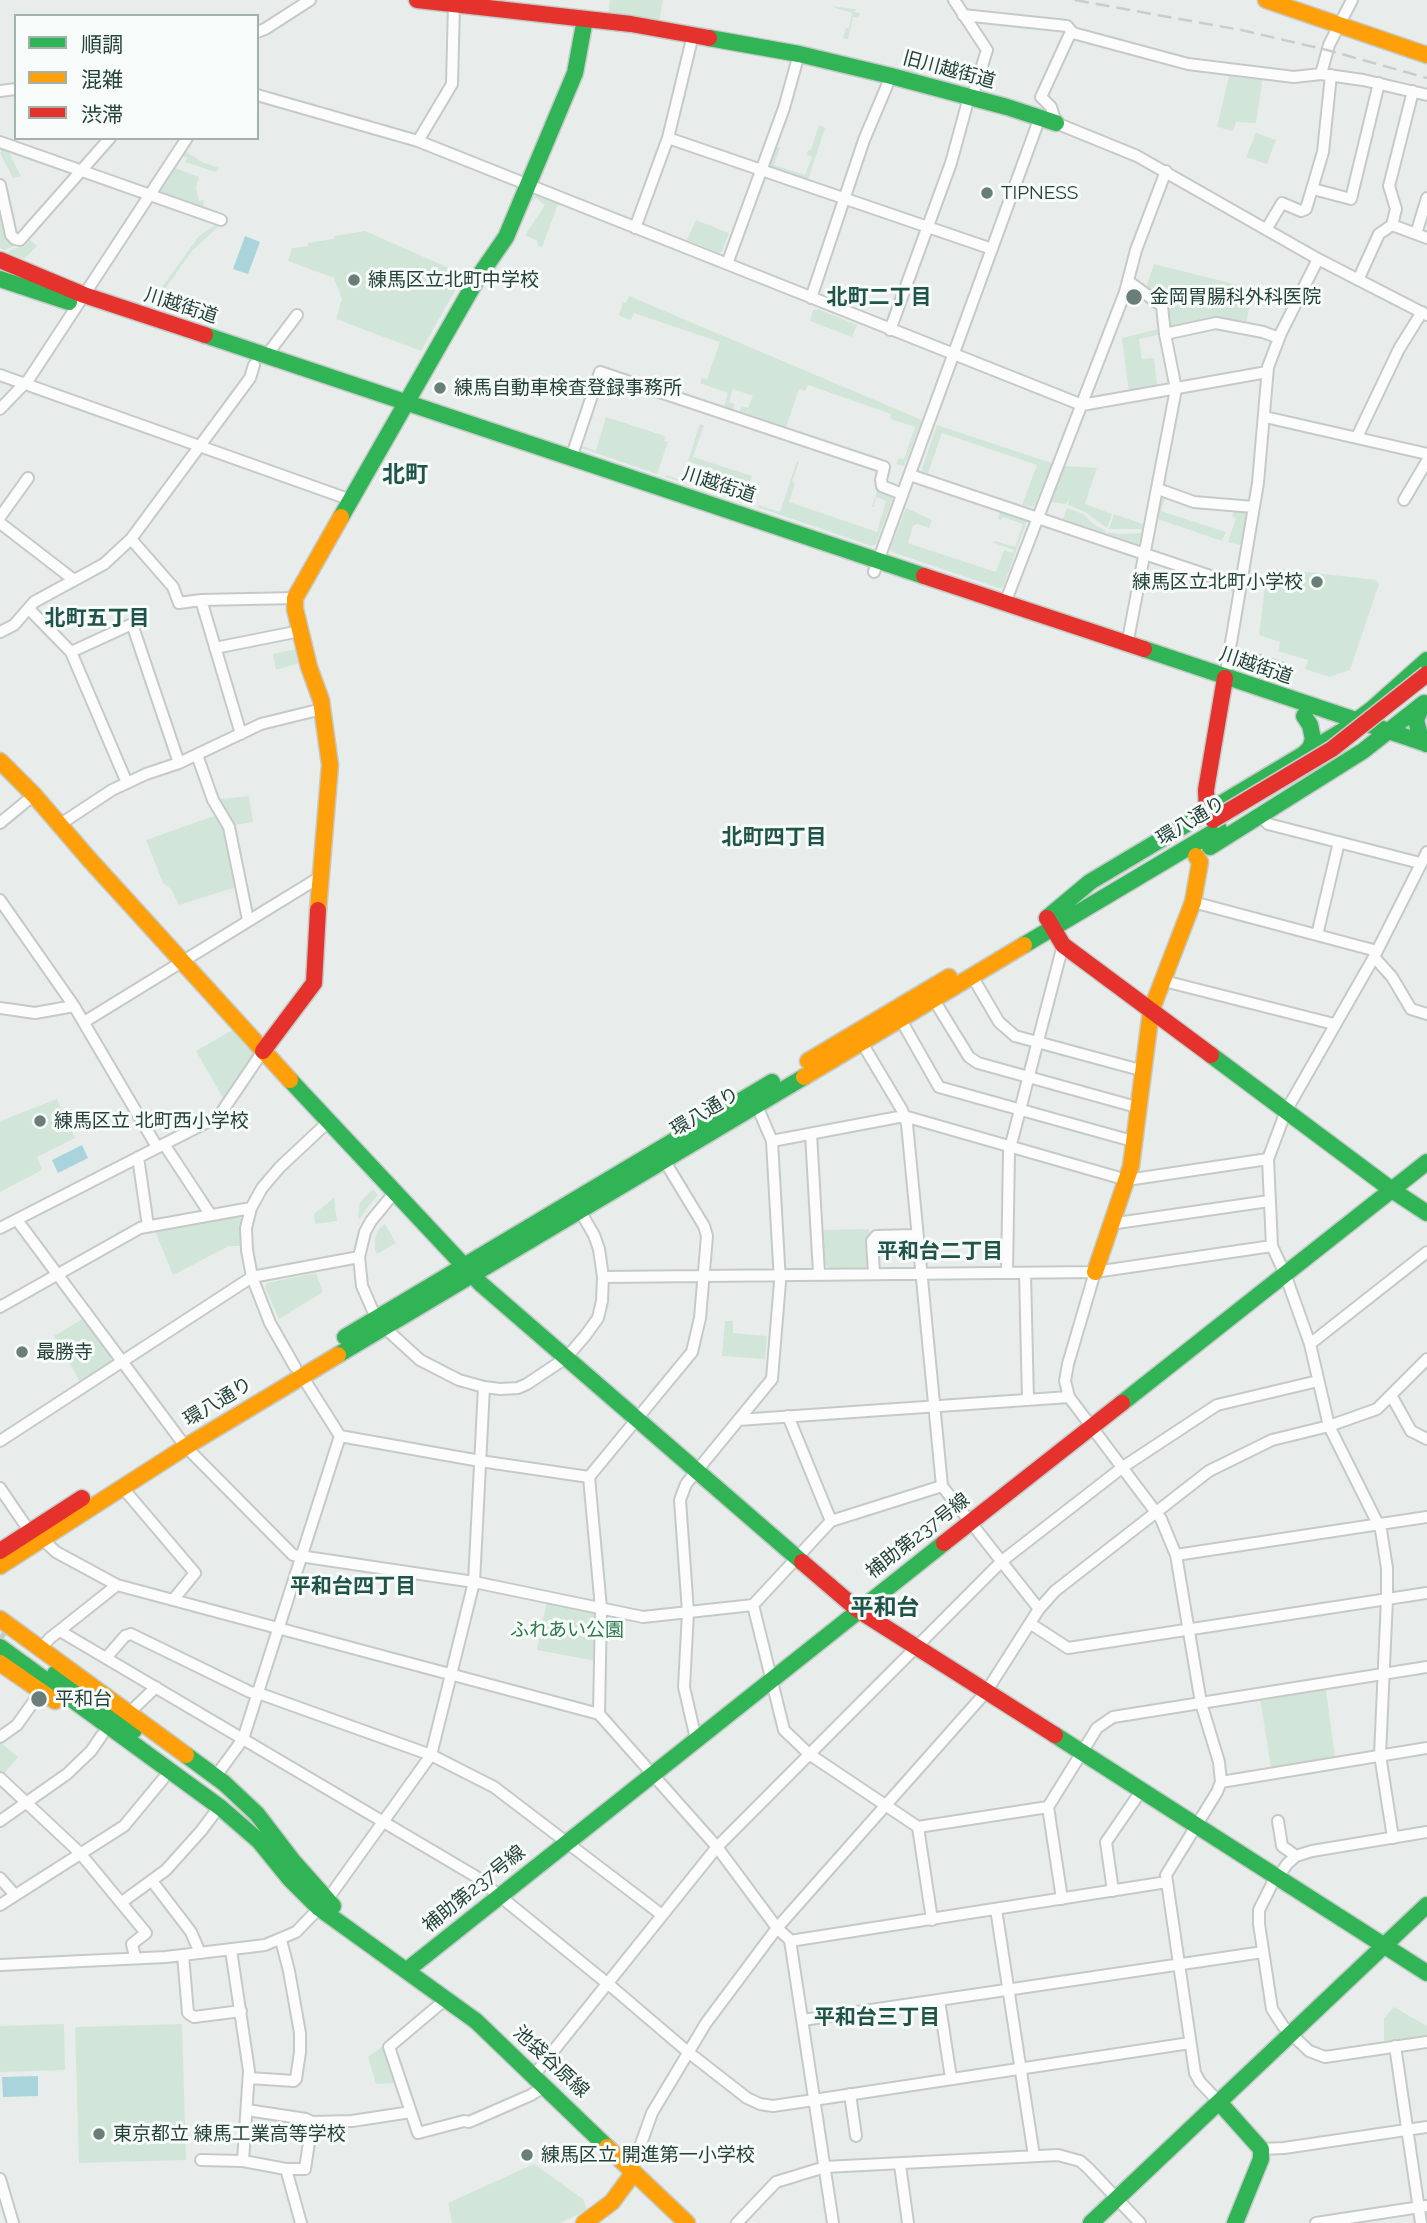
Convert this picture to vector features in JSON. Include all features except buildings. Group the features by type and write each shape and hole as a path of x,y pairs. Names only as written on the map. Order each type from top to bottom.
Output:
{"main road":[{"name":"旧川越街道","path":"417,0 631,24 799,54 971,97 1056,123"},
{"path":"1266,0 1427,55"},
{"path":"263,1051 316,978 320,877 330,771 322,709 300,631 295,598 477,279 506,237 575,73 585,19"},
{"name":"川越街道","path":"0,260 80,300"},
{"name":"川越街道","path":"0,279 80,300 1349,726 1427,749"},
{"name":"川越街道","path":"403,408 571,458 876,566 1005,603 1127,645 1304,716 1349,726"},
{"path":"1224,684 1206,790 1213,820 1284,767 1349,726 1424,671"},
{"name":"環八通り","path":"0,1566 36,1535 182,1442 1050,923 1339,744 1398,699 1424,671"},
{"name":"環八通り","path":"1213,820 1346,752 1395,716 1427,688"},
{"path":"1050,923 1076,924 1196,856 1304,790 1383,737 1424,703"},
{"path":"1424,703 1416,716 1420,736 1427,749"},
{"path":"1303,755 1310,748 1313,739 1310,725 1304,716"},
{"path":"0,761 328,1122 467,1270 858,1610 1427,1973"},
{"path":"1284,767 1300,765 1306,770 1308,780 1304,790"},
{"path":"1095,1272 1136,1142 1150,1011 1193,902 1200,862 1196,856"},
{"path":"1050,923 1063,946 1392,1190 1427,1213"},
{"name":"環八通り","path":"467,1270 580,1211 757,1106 934,1000 1050,923"},
{"name":"補助第237号線","path":"407,1970 858,1610 1427,1162"},
{"name":"環八通り","path":"0,1551 36,1535 122,1487 182,1442"},
{"path":"2,1630 41,1650 216,1776 257,1814 293,1861"},
{"path":"2,1630 206,1782 250,1817 293,1861"},
{"name":"池袋谷原線","path":"2,1630 259,1841 289,1878 476,2021 687,2223"},
{"path":"0,1663 163,1779 195,1799 216,1804"},
{"name":"池袋谷原線","path":"293,1861 323,1904"},
{"path":"1091,2223 1427,1905"},
{"path":"1219,2102 1261,2149 1261,2159 1235,2223"},
{"path":"584,2223 602,2218 629,2179 632,2169"}],"street":[{"path":"259,31 310,0"},
{"path":"890,330 951,163 987,50 954,0"},
{"path":"1267,228 1282,203 1301,211 1305,209 1313,189 1324,152 1329,45 1352,0"},
{"path":"418,141 452,84 454,4"},
{"path":"964,15 1067,26 1073,33 1188,64 1294,77 1326,75 1427,94"},
{"path":"1056,123 1051,107 1041,97 1069,36 1073,33"},
{"path":"635,228 668,138 693,35"},
{"path":"727,264 784,108 799,54"},
{"path":"811,298 864,140 891,76"},
{"path":"1313,189 1350,199 1378,83"},
{"path":"1358,280 1379,234 1392,225 1396,209 1389,186 1413,91"},
{"path":"259,96 418,141 1082,405 1267,372"},
{"path":"876,566 1040,117"},
{"name":"旧川越街道","path":"1056,123 1108,143 1166,171 1318,260 1424,314"},
{"path":"668,138 992,249"},
{"path":"0,185 11,235 20,240 108,140"},
{"path":"0,409 24,384 186,140"},
{"path":"0,142 221,220"},
{"path":"1005,603 1082,405 1166,171"},
{"path":"1392,225 1422,236 1427,198"},
{"path":"1224,684 1254,508 1265,417 1267,372 1279,338 1318,260"},
{"path":"1127,645 1176,389 1162,306 1128,281"},
{"path":"1357,437 1399,349 1424,314"},
{"path":"0,632 14,625 34,603 104,564 131,539 250,378 260,360 297,315"},
{"path":"1165,334 1216,323 1263,332 1279,338"},
{"path":"571,458 600,372 884,467 882,486 902,495"},
{"path":"0,375 351,500"},
{"path":"1265,417 1427,454"},
{"path":"1404,500 1427,461"},
{"path":"910,475 1240,586"},
{"path":"0,517 28,478"},
{"path":"1158,489 1194,502 1254,508"},
{"path":"2,526 74,580"},
{"path":"131,539 173,587 178,602 295,598"},
{"path":"201,600 242,734"},
{"path":"29,609 71,652 127,783"},
{"path":"71,652 131,624 179,763"},
{"path":"215,648 300,631"},
{"path":"59,825 127,783 179,763 261,724 322,709"},
{"path":"197,755 214,800 229,827 248,920"},
{"path":"0,823 34,796"},
{"path":"1261,816 1268,824 1339,842 1424,858 1375,954 1286,1111 1268,1159 1272,1246 1310,1344 1329,1426 1380,1524 1387,1568 1380,1755 1394,1838"},
{"path":"1317,935 1339,842"},
{"path":"84,1022 320,877"},
{"path":"0,900 4,914 74,1006 160,1146 210,1214"},
{"path":"1193,902 1317,935 1375,954 1411,1009 1427,1014"},
{"path":"1007,1273 1010,1146 1063,946"},
{"path":"972,976 1003,1028 1015,1036 1144,1071"},
{"path":"1164,981 1335,1024"},
{"path":"934,1000 969,1058 978,1063 1140,1108"},
{"path":"0,1007 35,1013 74,1006"},
{"path":"901,1020 939,1087 1136,1142"},
{"path":"862,1043 904,1116 942,1486 1039,1609"},
{"path":"0,1228 219,1116 263,1051"},
{"path":"696,1739 684,1687 688,1612 680,1506 683,1489 772,1379 779,1274 772,1142 757,1106"},
{"path":"772,1142 904,1116 1126,1180 1268,1159"},
{"path":"328,1122 270,1177 251,1208 246,1239 252,1277 270,1323 340,1436 589,1477"},
{"path":"811,1134 819,1273"},
{"path":"138,1157 148,1226"},
{"path":"599,1714 601,1608 589,1477 692,1352 700,1318 706,1236 704,1226 664,1160"},
{"path":"394,1193 371,1221 365,1232 359,1257 362,1286 380,1323 427,1365 459,1380 506,1390 523,1386 566,1358 598,1318 603,1277 599,1249 580,1211"},
{"path":"1111,1221 1117,1223 1269,1201"},
{"path":"0,1307 148,1226 251,1208"},
{"path":"17,1220 182,1442 291,1554 474,1582 643,1617 753,1605 831,1521 942,1486"},
{"path":"874,1273 872,1241 876,1236 916,1235"},
{"path":"603,1277 1095,1272 1272,1246"},
{"path":"1310,1344 1427,1252"},
{"path":"0,1441 252,1277 359,1257"},
{"path":"1095,1272 1068,1364 1065,1381 1069,1397 1158,1512 1176,1555 1200,1703 1219,1762 1221,1782 1217,1792 1166,1875 1195,2073 1219,2102"},
{"path":"1025,1273 1028,1400"},
{"path":"632,2169 652,2113 706,2023 777,1928 986,1692 1039,1609 1055,1591 1209,1471 1272,1440 1329,1426 1377,1409 1427,1359"},
{"path":"446,1999 389,2048 418,2133 464,2121 470,2125 531,2095 608,1983 716,1847 1002,1561 1123,1467 1217,1405 1318,1381"},
{"path":"0,1965 231,1950 281,1940 296,1932 323,1904 430,1755 474,1582 484,1387"},
{"path":"1391,1395 1411,1431 1427,1439"},
{"path":"738,1420 1069,1397"},
{"path":"788,1416 831,1521"},
{"path":"216,1776 243,1739 340,1436"},
{"path":"122,1487 195,1573 173,1600"},
{"path":"0,1488 36,1535 56,1552 117,1585 599,1714 716,1847 777,1928 790,1941 833,2223"},
{"path":"1176,1555 1427,1517"},
{"path":"41,1650 117,1585"},
{"path":"1031,1623 1068,1648 1427,1593"},
{"path":"753,1605 781,1725 809,1754 918,1827 1048,1807"},
{"path":"60,1631 475,1876 608,1983 688,2052 747,2098 760,2104 773,2106 1190,2043"},
{"path":"106,1658 125,1636 131,1634 250,1692 430,1755 494,1787 662,1915"},
{"path":"1062,1899 1048,1807 1097,1728 1113,1717 1427,1667"},
{"path":"129,1713 156,1687"},
{"path":"0,1737 17,1725 41,1691"},
{"path":"0,1821 67,1774 91,1751 102,1735"},
{"path":"1221,1782 1427,1748"},
{"path":"0,1778 80,1853 146,1933 132,1944 135,1957"},
{"path":"0,1905 124,1826 163,1779"},
{"path":"1113,1891 1106,1842 1140,1791"},
{"path":"122,1902 166,1871 216,1804"},
{"path":"1278,1821 1282,1846 1296,1856"},
{"path":"918,1827 932,1920"},
{"path":"1427,1832 1312,1850 1296,1856 1276,1878 1259,1910 1272,2010 1309,2051 1325,2057 1427,2042"},
{"path":"0,1878 15,1895"},
{"path":"152,1881 191,1933 200,1953"},
{"path":"790,1941 1167,1882"},
{"path":"996,1909 1034,2157"},
{"path":"248,2078 296,2080 300,2033 281,1940"},
{"path":"231,1950 248,2078 243,2161"},
{"path":"803,2020 1263,1952"},
{"path":"183,1955 188,2012 194,2017 241,2011"},
{"path":"939,2000 951,2078"},
{"path":"1395,2046 1407,2130 1423,2207 1421,2223"},
{"path":"850,2094 856,2136"},
{"path":"247,2110 312,2122 352,2121 411,2112"},
{"path":"201,2160 243,2161 286,2169 306,2167 312,2122"},
{"path":"1261,2149 1427,2127"},
{"path":"737,2223 776,2182 825,2168 1058,2155 1080,2161 1140,2223"},
{"path":"900,2165 908,2223"},
{"path":"286,2169 301,2223"},
{"path":"0,2179 13,2223"},
{"path":"1316,2223 1423,2207"}],"green space":[{"path":"610,0 663,0 659,22 608,15"},
{"path":"829,6 856,9 855,12 860,13 859,18 853,17 848,39 843,38 846,28 849,28 852,13"},
{"path":"909,52 925,57 915,76 902,73"},
{"path":"1230,72 1263,76 1256,123 1236,122 1233,131 1217,127"},
{"path":"819,125 825,128 808,180 770,167 768,162 778,147 780,148 774,165 805,175 812,157 807,155 808,150 811,150"},
{"path":"1256,133 1276,140 1267,164 1246,157"},
{"path":"193,140 185,151 202,162 219,168 216,172 185,162 187,158 182,156 183,153"},
{"path":"3,148 7,149 21,176 13,178 0,153"},
{"path":"175,168 199,177 196,188 199,201 204,200 203,210 159,194"},
{"path":"537,193 559,202 542,247 525,235 545,205 536,198 531,203"},
{"path":"0,209 23,243 4,250 0,248"},
{"path":"696,220 729,233 722,251 719,253 687,240"},
{"path":"216,224 220,225 192,251 153,306 149,305 199,236"},
{"path":"365,231 458,272 460,282 421,351 336,319 342,299 334,278 288,261 292,248"},
{"path":"30,240 37,246 24,259 8,253 12,249 25,246"},
{"path":"1154,264 1238,285 1252,293 1246,324 1172,328 1168,326 1146,288"},
{"path":"629,296 922,420 904,466 896,464 899,458 904,459 915,427 890,419 891,414 808,385 805,391 799,389 786,427 740,411 741,406 748,408 753,396 733,389 729,402 735,404 733,409 724,406 728,393 700,383 702,378 707,379 720,342 634,313 631,320 620,316 623,303"},
{"path":"818,309 857,325 852,337 810,321 813,310"},
{"path":"1162,328 1163,334 1139,339 1142,359 1154,358 1157,386 1129,393 1122,338"},
{"path":"606,417 665,436 664,441 668,442 657,474 581,448 582,446 596,451"},
{"path":"700,424 704,425 693,457 752,476 748,488 724,481 725,474 688,461"},
{"path":"937,425 1052,463 1034,507 1022,505 1037,465 942,433 928,473 921,471"},
{"path":"797,461 799,462 792,482 795,483 789,502 877,532 886,501 876,497 872,507 877,491 893,497 876,544 872,546 757,507 758,505 780,512"},
{"path":"1065,466 1097,468 1085,504 1112,514 1107,528 1085,512 1068,505 1069,499 1066,504 1050,502"},
{"path":"683,475 716,486 717,483 727,486 726,489 745,495 744,500 749,505 666,477 681,480"},
{"path":"1165,493 1175,498 1174,501 1165,499 1161,511 1226,532 1222,541 1155,518 1160,496"},
{"path":"906,508 932,520 929,528 917,524 913,526 908,543 996,572 1004,550 1013,553 1014,550 994,543 995,541 1015,547 1023,524 1003,517 998,519 1000,512 1027,521 1003,587 999,588 892,552 890,549"},
{"path":"1067,508 1083,514 1106,533 1063,519"},
{"path":"1235,509 1243,510 1246,514 1242,543 1239,545 1228,542 1236,518 1232,517"},
{"path":"1114,514 1143,524 1142,529 1109,529"},
{"path":"1108,532 1119,534 1142,533 1138,544"},
{"path":"1280,569 1376,580 1379,584 1350,670 1329,677 1305,669 1308,660 1278,651 1280,642 1259,635 1267,570"},
{"path":"297,649 300,663 276,670 273,654"},
{"path":"249,796 253,822 234,825 220,799"},
{"path":"217,815 225,830 236,887 179,905 171,889 163,883 146,840"},
{"path":"234,1029 255,1053 223,1098 196,1051"},
{"path":"57,1099 75,1138 37,1157 42,1170 0,1192 0,1121"},
{"path":"373,1189 378,1195 360,1219 360,1202"},
{"path":"334,1198 337,1221 315,1224 314,1214"},
{"path":"238,1216 241,1219 240,1246 229,1246 173,1275 155,1231"},
{"path":"385,1224 396,1243 377,1254 375,1239 378,1230"},
{"path":"869,1229 869,1264 865,1268 830,1268 825,1265 823,1230"},
{"path":"316,1273 323,1292 279,1319 265,1287 267,1283"},
{"path":"84,1318 111,1357 111,1362 80,1382 54,1336"},
{"path":"725,1321 733,1321 733,1333 767,1336 765,1359 722,1356"},
{"name":"ふれあい公園","path":"547,1600 594,1610 597,1613 596,1661 537,1650"},
{"path":"1326,1690 1335,1758 1271,1768 1260,1698"},
{"path":"0,1742 18,1757 2,1776 0,1774"},
{"path":"1394,2007 1427,2026 1427,2039 1384,2046 1384,2018"},
{"path":"64,2024 65,2070 0,2072 0,2026"},
{"path":"182,2024 186,2160 79,2163 75,2027"},
{"path":"383,2046 396,2083 376,2084 368,2057"},
{"path":"534,2164 583,2199 587,2210 560,2223 452,2223 448,2203"}],"water":[{"path":"245,236 260,242 248,274 233,269"},
{"path":"1258,653 1289,664 1285,676 1253,666"},
{"path":"82,1145 88,1158 58,1173 52,1160"},
{"path":"38,2076 38,2096 3,2097 2,2077"}],"tunnel":[{"path":"0,1635 4,1638"}],"railway":[{"path":"1075,0 1241,30 1327,50 1427,78"}],"traffic: fast":[{"path":"341,517 477,279 506,237 575,73 585,19"},
{"path":"709,38 799,54 891,76 1056,123"},
{"path":"0,279 69,302"},
{"path":"205,335 924,576"},
{"path":"1144,649 1427,744"},
{"path":"1047,918 1090,882 1344,730 1427,660"},
{"path":"1210,847 1363,751 1424,703"},
{"path":"1422,705 1416,720 1420,736 1426,744"},
{"path":"1303,755 1310,748 1313,739 1310,725 1304,716"},
{"path":"1024,945 1219,829"},
{"path":"1211,1055 1427,1213"},
{"path":"338,1355 804,1077"},
{"path":"290,1080 481,1284 802,1562"},
{"path":"345,1337 772,1082"},
{"path":"1122,1403 1427,1162"},
{"path":"407,1970 944,1543"},
{"path":"0,1647 221,1808 259,1841 289,1878 319,1908 476,2021 607,2147"},
{"path":"55,1674 134,1730"},
{"path":"1055,1735 1427,1973"},
{"path":"186,1755 224,1783 257,1814 293,1861 333,1906"},
{"path":"1091,2223 1427,1905"},
{"path":"1219,2102 1261,2149 1261,2159 1235,2223"}],"traffic: slow":[{"path":"1266,0 1427,55"},
{"path":"318,910 330,765 321,700 309,667 295,609 295,598 341,517"},
{"path":"0,761 34,795 290,1080"},
{"path":"1095,1272 1131,1166 1151,1011 1193,902 1200,862 1196,856"},
{"path":"804,1077 1024,945"},
{"path":"808,1061 949,977"},
{"path":"0,1566 195,1441 338,1355"},
{"path":"0,1619 186,1755"},
{"path":"0,1663 55,1701"},
{"path":"607,2147 687,2223"},
{"path":"584,2223 612,2202 629,2179 632,2169"}],"traffic: jam":[{"path":"417,0 631,24 709,38"},
{"path":"0,260 84,295 205,335"},
{"path":"924,576 1144,649"},
{"path":"1213,820 1332,749 1427,674"},
{"path":"1207,812 1206,790 1225,678"},
{"path":"263,1051 314,983 318,910"},
{"path":"1047,918 1063,945 1211,1055"},
{"path":"944,1543 1122,1403"},
{"path":"0,1551 82,1498"},
{"path":"802,1562 858,1610 1055,1735"}],"place":[{"name":"TIPNESS","path":"987,193"},
{"name":"練馬区立北町中学校","path":"354,280"},
{"name":"金岡胃腸科外科医院","path":"1134,297"},
{"name":"練馬自動車検査登録事務所","path":"440,388"},
{"name":"練馬区立北町小学校","path":"1317,582"},
{"name":"練馬区立 北町西小学校","path":"40,1121"},
{"name":"最勝寺","path":"22,1352"},
{"name":"平和台","path":"39,1699"},
{"name":"東京都立 練馬工業高等学校","path":"99,2134"},
{"name":"練馬区立 開進第一小学校","path":"527,2155"}],"district":[{"name":"北町二丁目","path":"879,298"},
{"name":"北町","path":"405,475"},
{"name":"北町五丁目","path":"97,619"},
{"name":"北町四丁目","path":"774,838"},
{"name":"平和台二丁目","path":"940,1252"},
{"name":"平和台四丁目","path":"353,1587"},
{"name":"平和台","path":"885,1608"},
{"name":"平和台三丁目","path":"877,2018"}]}
